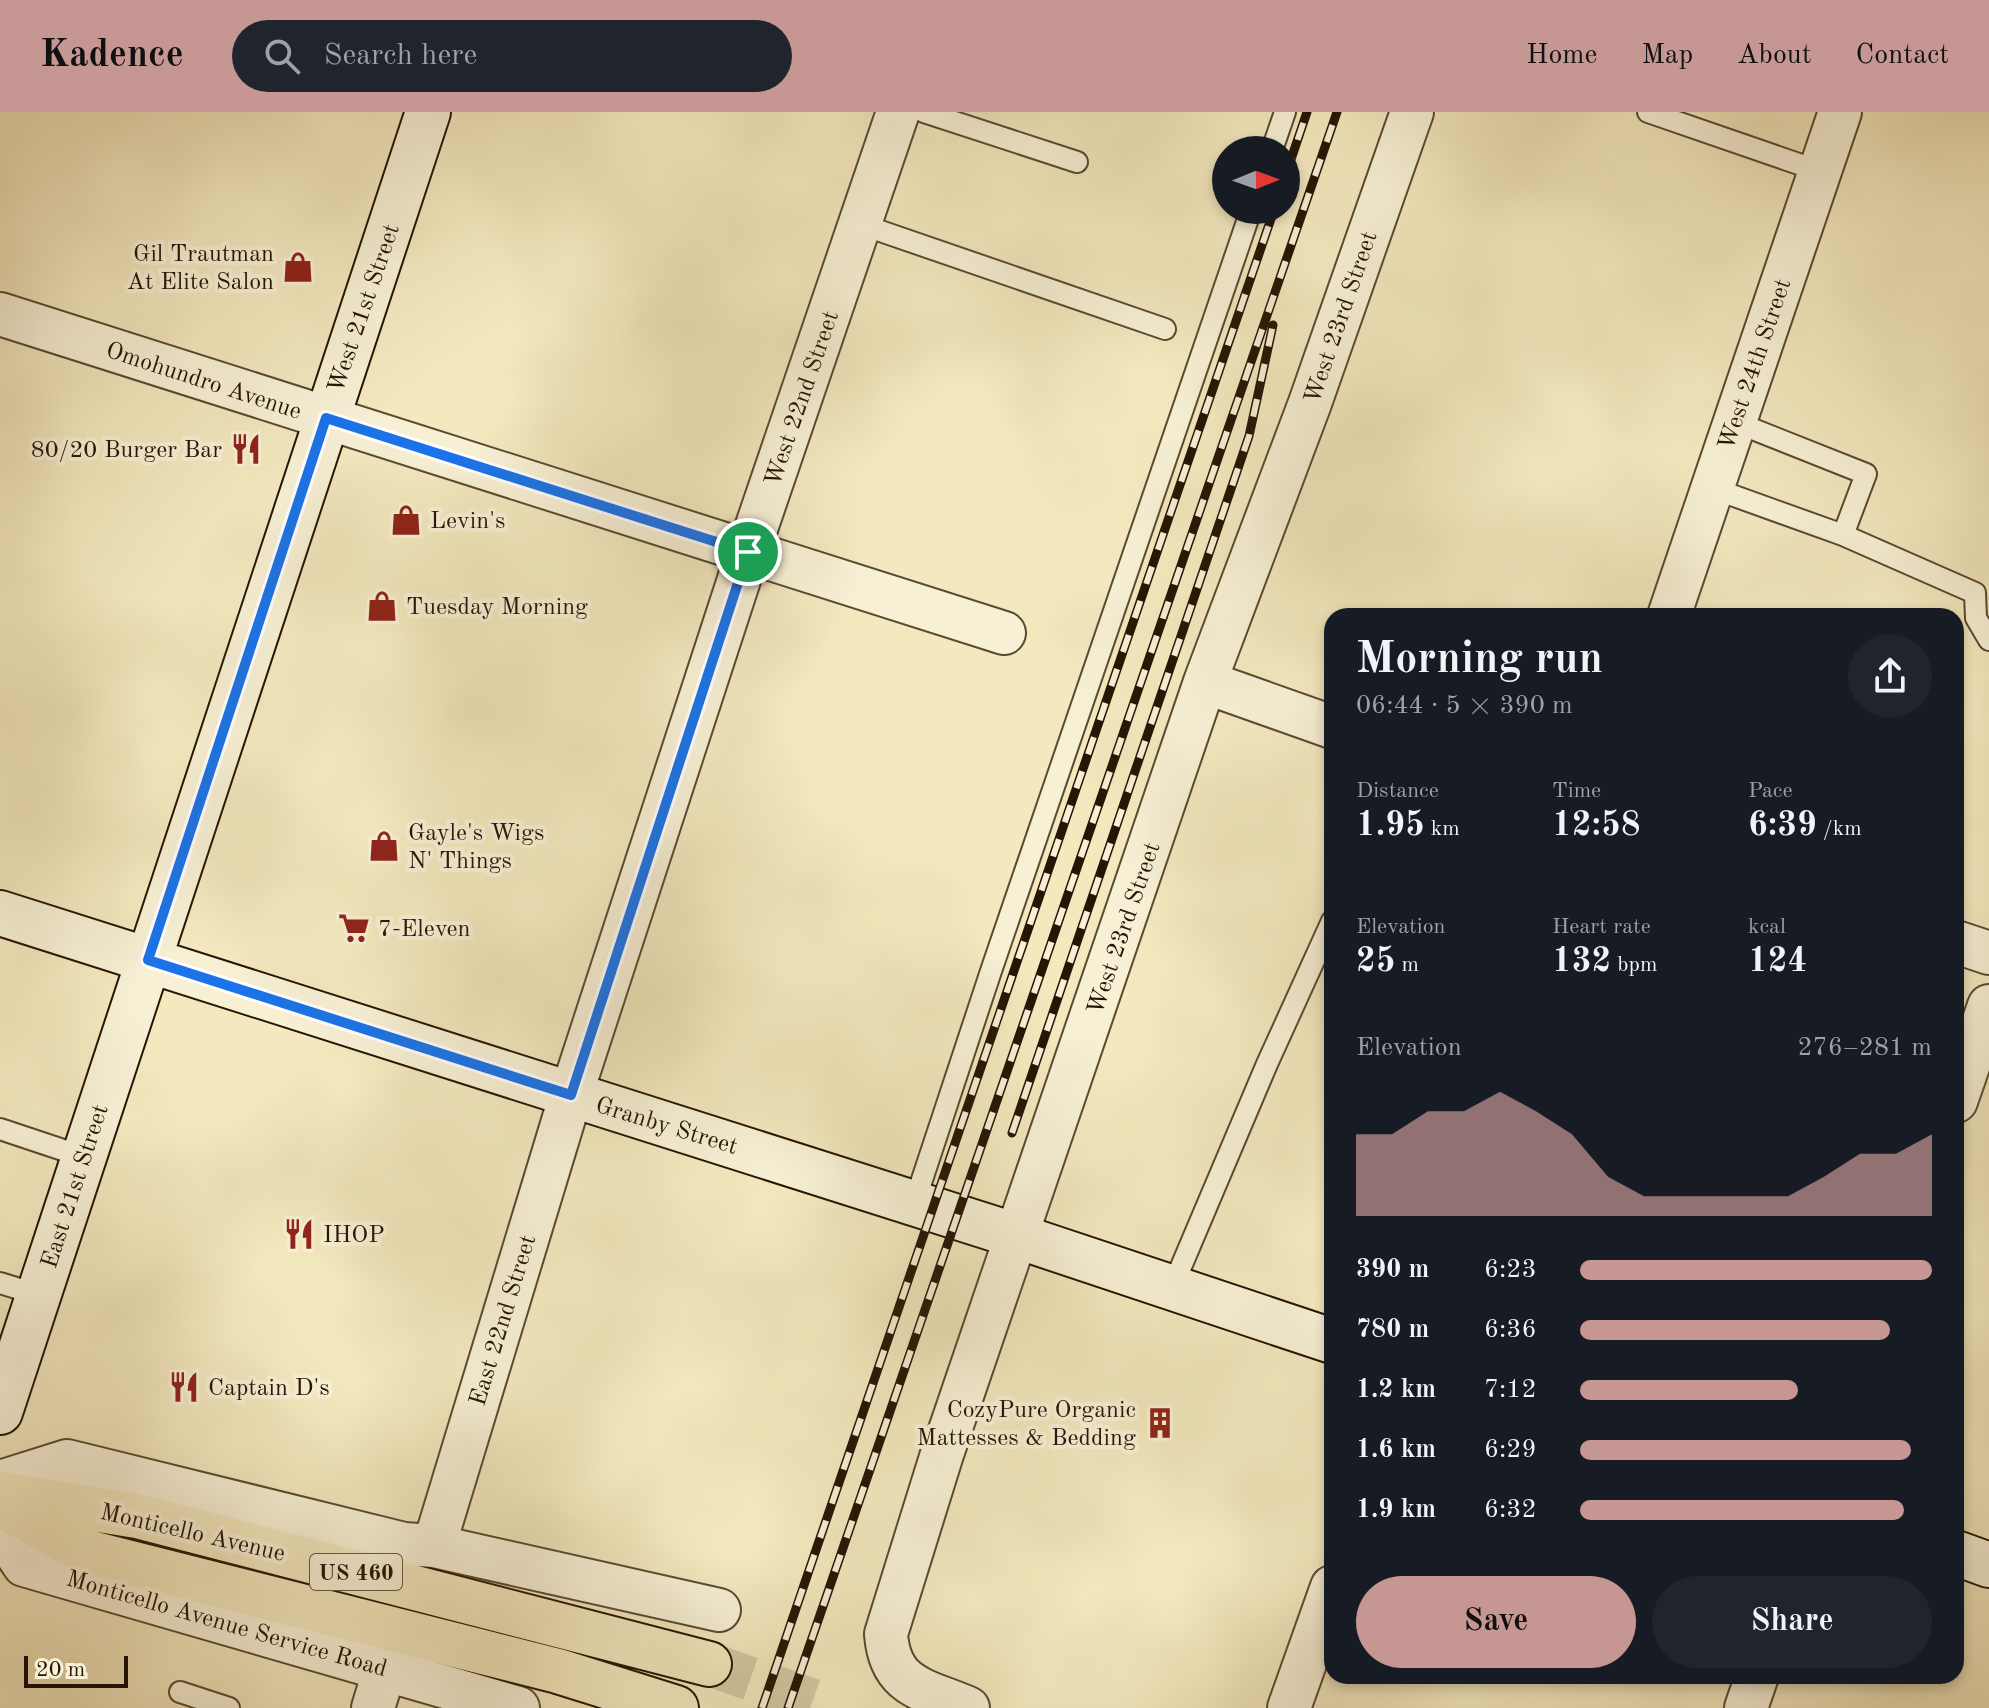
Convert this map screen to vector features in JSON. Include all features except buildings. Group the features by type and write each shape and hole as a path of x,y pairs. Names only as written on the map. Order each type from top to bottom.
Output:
{"main road":[{"name":"Monticello Avenue","path":"0,1494 137,1516 709,1664"},
{"name":"Monticello Avenue","path":"0,1504 83,1551 558,1671 676,1708"}],"street":[{"name":"West 21st Street","path":"148,960 428,112"},
{"name":"West 22nd Street","path":"571,1095 748,552 898,112"},
{"name":"West 23rd Street","path":"968,1708 906,1681 894,1669 888,1654 886,1634 942,1454 1205,682 1310,403 1412,112"},
{"name":"West 24th Street","path":"1672,608 1840,112"},
{"name":"Omohundro Avenue","path":"0,314 1004,633"},
{"path":"1205,682 1324,724"},
{"name":"Granby Street","path":"0,913 1017,1236 1324,1338"},
{"path":"1964,945 1989,953"},
{"name":"East 21st Street","path":"0,1412 19,1289 84,1157 148,960"},
{"path":"1964,1078 1989,1006"},
{"name":"East 22nd Street","path":"434,1546 571,1095"},
{"path":"0,1482 67,1461 404,1544 434,1546 719,1610"},
{"name":"Monticello Avenue Service Road","path":"0,1529 24,1565 518,1708"},
{"path":"1964,1556 1989,1565"},
{"path":"1289,1708 1324,1610"},
{"path":"373,1708 385,1669"},
{"path":"1746,1708 1754,1684"}],"lane":[{"path":"924,112 1077,162"},
{"path":"1277,136 1285,112"},
{"path":"1648,112 1819,171"},
{"path":"860,224 1165,329"},
{"path":"914,1204 1246,224"},
{"path":"1735,422 1866,474 1843,535"},
{"path":"1712,488 1843,535 1975,593 1976,618 1989,640"},
{"path":"1172,1288 1324,939"},
{"path":"0,1129 84,1157"},
{"path":"180,1692 229,1708"}],"tunnel":[{"path":"709,1664 833,1708"}],"railway":[{"path":"1299,136 1307,112"},
{"path":"788,1708 1337,112"},
{"path":"762,1708 1269,224"},
{"path":"1012,1133 1249,436 1273,325"}],"place":[{"name":"Gil Trautman At Elite Salon","path":"298,267"},
{"name":"80/20 Burger Bar","path":"246,449"},
{"name":"Levin's","path":"406,520"},
{"name":"Tuesday Morning","path":"382,606"},
{"name":"Gayle's Wigs N' Things","path":"384,846"},
{"name":"7-Eleven","path":"354,928"},
{"name":"IHOP","path":"299,1234"},
{"name":"Captain D's","path":"184,1387"},
{"name":"CozyPure Organic Mattesses & Bedding","path":"1160,1423"}],"route":[{"path":"326,418 748,552 571,1095 148,960 326,418"}]}
